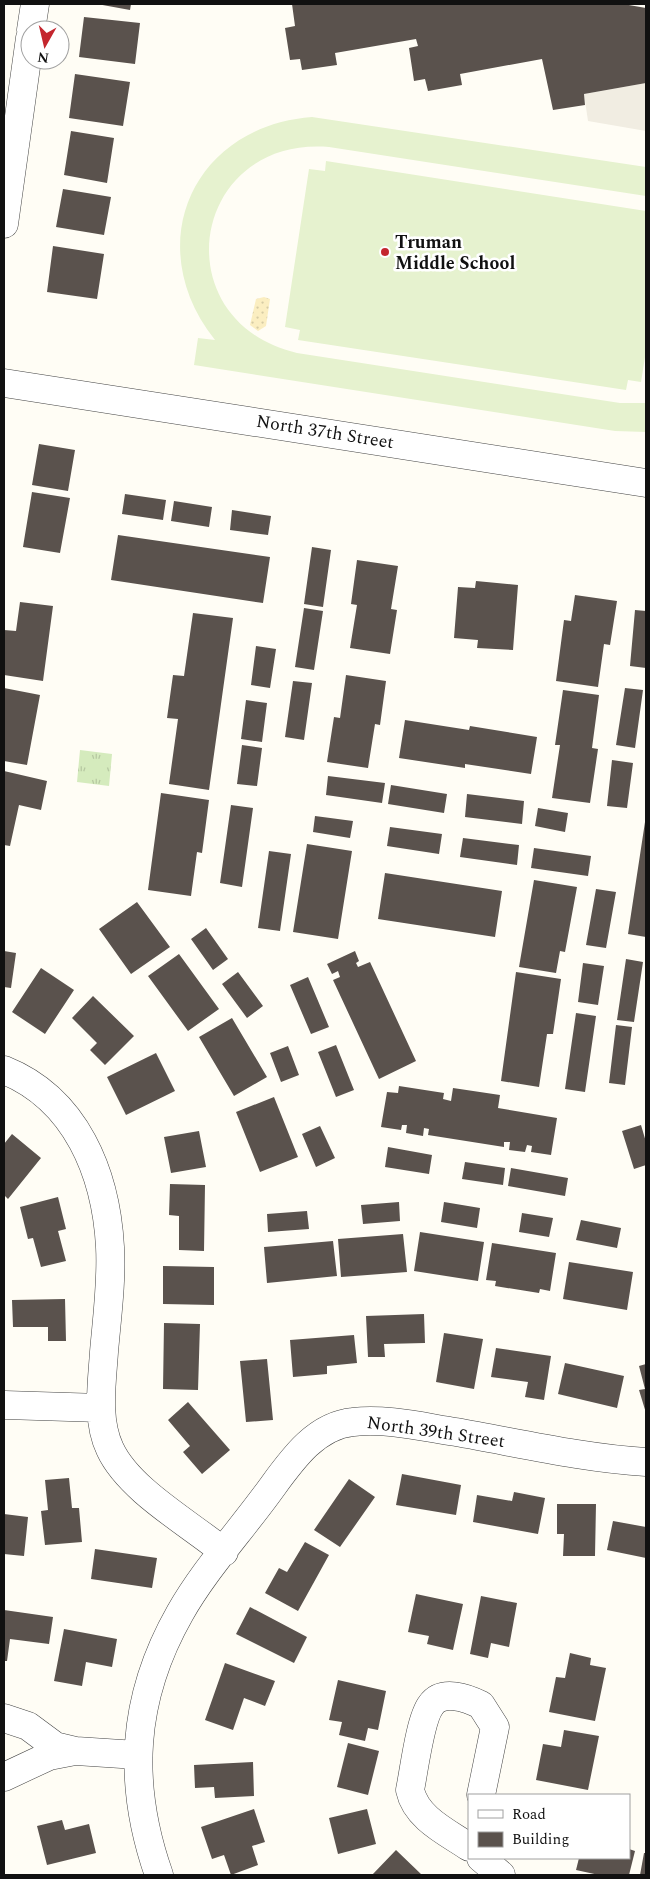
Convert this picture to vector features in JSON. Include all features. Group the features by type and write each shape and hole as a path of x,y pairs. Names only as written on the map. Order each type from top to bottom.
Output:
{"street":[{"path":"33,20 35,4"},
{"path":"4,224 26,70"},
{"name":"North 37th Street","path":"4,383 646,483"},
{"path":"4,1070 41,1091 65,1112 91,1158 100,1184 108,1220 110,1248 101,1408 109,1448 127,1475 224,1552"},
{"path":"5,1405 101,1408"},
{"name":"North 39th Street","path":"159,1875 149,1845 141,1810 137,1755 141,1720 149,1690 180,1613 297,1455 318,1436 336,1425 372,1421 414,1425 611,1459 646,1462"},
{"path":"468,1845 443,1830 421,1813 412,1801 410,1790 424,1720 431,1704 441,1698 451,1696 481,1705 495,1727 481,1794"},
{"path":"4,1718 28,1726 55,1746 76,1750 137,1755"},
{"path":"4,1776 49,1756 76,1750"},
{"path":"482,1859 501,1875"}],"green space":[{"path":"312,117 646,167 646,196 329,147 282,151 246,170 222,199 210,234 211,271 225,306 254,335 297,353 620,403 646,403 646,432 615,431 194,365 198,338 215,340 193,304 182,267 181,231 190,197 209,167 236,142 270,125"},
{"path":"326,161 646,211 646,351 641,382 628,380 626,390 298,340 300,330 285,327 309,169 325,171"},
{"path":"80,750 112,754 109,786 77,782"}],"sand":[{"path":"264,297 270,299 266,326 258,331 250,325 256,299"}],"shaded area":[{"path":"646,83 646,131 588,121 584,94"}],"building":[{"path":"97,4 131,4 130,10"},
{"path":"292,4 623,4 646,8 646,83 584,94 585,105 553,110 542,59 460,74 462,85 428,91 425,79 414,81 409,48 418,46 416,39 335,53 337,65 302,70 300,59 290,60 285,28 295,26"},
{"path":"84,17 140,23 135,64 79,57"},
{"path":"75,74 130,82 123,126 69,118"},
{"path":"71,131 114,138 107,183 64,175"},
{"path":"63,189 111,197 104,235 56,227"},
{"path":"53,246 104,254 97,299 47,292"},
{"path":"39,444 75,450 68,491 32,485"},
{"path":"32,492 70,498 60,553 23,547"},
{"path":"125,494 166,500 163,520 122,514"},
{"path":"174,501 212,507 209,527 171,521"},
{"path":"232,510 271,516 268,535 230,530"},
{"path":"118,535 270,557 263,603 111,580"},
{"path":"312,547 331,550 323,607 304,604"},
{"path":"357,560 398,566 391,609 397,610 390,654 350,648 357,605 351,604"},
{"path":"476,581 518,585 513,650 477,648 478,640 454,638 458,587 475,588"},
{"path":"575,595 617,601 610,645 604,644 598,687 556,681 564,620 571,621"},
{"path":"20,602 53,606 43,681 4,675 4,630 16,631"},
{"path":"304,608 323,611 314,670 295,667"},
{"path":"635,610 646,611 646,668 630,666"},
{"path":"193,613 233,618 209,790 169,784 178,719 167,718 173,675 184,676"},
{"path":"256,646 276,649 270,688 251,685"},
{"path":"346,675 386,681 380,725 375,724 368,768 327,762 334,717 340,718"},
{"path":"293,681 312,683 304,740 285,737"},
{"path":"4,688 40,695 27,765 4,761"},
{"path":"625,688 643,690 635,748 616,745"},
{"path":"563,690 599,695 592,748 598,749 590,803 552,798 560,745 555,745"},
{"path":"246,700 267,703 262,742 241,739"},
{"path":"405,720 469,730 470,726 537,737 531,774 465,764 465,768 399,758"},
{"path":"242,745 262,748 257,786 237,784"},
{"path":"612,760 633,763 627,808 607,806"},
{"path":"4,771 47,781 41,810 19,805 10,846 4,845"},
{"path":"328,776 385,783 382,803 326,795"},
{"path":"391,785 447,794 444,813 388,804"},
{"path":"161,793 209,800 202,853 197,852 191,896 148,890"},
{"path":"467,794 524,801 522,824 465,817"},
{"path":"231,805 253,808 242,887 220,883"},
{"path":"538,808 568,813 565,832 535,826"},
{"path":"315,816 353,821 350,838 313,832"},
{"path":"646,822 646,937 628,934"},
{"path":"390,827 442,834 439,854 387,846"},
{"path":"463,838 519,845 517,865 460,857"},
{"path":"307,844 352,851 338,939 293,932"},
{"path":"534,848 591,856 588,876 531,868"},
{"path":"269,851 291,854 280,931 258,928"},
{"path":"385,873 502,891 495,937 378,919"},
{"path":"534,880 577,887 565,952 560,951 556,973 519,967"},
{"path":"596,889 616,892 606,948 586,945"},
{"path":"137,902 170,947 131,974 99,929"},
{"path":"206,928 228,959 213,970 191,939"},
{"path":"4,951 16,953 11,988 4,987"},
{"path":"355,951 359,961 356,963 358,967 370,962 416,1061 379,1079 333,980 340,977 338,971 332,974 327,964"},
{"path":"179,954 219,1009 188,1031 148,976"},
{"path":"626,959 643,962 634,1022 617,1020"},
{"path":"583,963 604,966 598,1005 578,1002"},
{"path":"41,968 74,990 45,1034 12,1012"},
{"path":"238,972 263,1006 247,1018 222,984"},
{"path":"516,972 561,979 553,1034 547,1034 539,1087 501,1081"},
{"path":"308,977 329,1027 311,1034 290,985"},
{"path":"93,996 134,1036 105,1065 90,1050 97,1043 72,1018"},
{"path":"576,1013 596,1016 585,1092 565,1089"},
{"path":"232,1018 267,1077 234,1096 199,1037"},
{"path":"616,1025 632,1027 625,1085 609,1083"},
{"path":"336,1045 354,1090 336,1097 318,1052"},
{"path":"288,1046 299,1075 281,1082 270,1053"},
{"path":"156,1053 175,1091 126,1115 107,1077"},
{"path":"399,1086 444,1093 443,1099 451,1101 453,1088 500,1095 498,1108 557,1118 551,1155 531,1152 532,1146 527,1145 525,1152 509,1150 510,1142 504,1142 504,1147 428,1135 429,1129 424,1128 423,1136 406,1133 407,1125 402,1125 401,1130 381,1127 387,1092 398,1093"},
{"path":"274,1097 298,1157 260,1172 236,1112"},
{"path":"641,1125 646,1142 646,1165 634,1169 622,1131"},
{"path":"320,1126 335,1158 316,1167 302,1134"},
{"path":"199,1131 206,1167 171,1173 164,1137"},
{"path":"12,1134 41,1158 8,1199 4,1195 4,1144"},
{"path":"388,1147 432,1155 429,1174 385,1167"},
{"path":"465,1162 505,1168 503,1185 462,1179"},
{"path":"511,1168 568,1178 565,1196 508,1186"},
{"path":"170,1184 205,1185 204,1251 179,1250 179,1216 169,1215"},
{"path":"58,1197 66,1229 58,1231 66,1261 41,1267 33,1238 28,1239 20,1207"},
{"path":"399,1202 400,1221 363,1224 361,1205"},
{"path":"444,1202 480,1208 477,1228 441,1222"},
{"path":"307,1211 309,1229 268,1232 267,1214"},
{"path":"522,1213 553,1218 549,1237 519,1232"},
{"path":"581,1220 621,1228 617,1248 576,1240"},
{"path":"420,1232 484,1242 478,1281 414,1271"},
{"path":"403,1234 407,1272 341,1277 338,1239"},
{"path":"333,1241 337,1276 267,1283 264,1247"},
{"path":"492,1243 556,1253 550,1291 540,1289 539,1293 495,1286 496,1281 486,1280"},
{"path":"569,1262 633,1272 627,1310 563,1299"},
{"path":"163,1266 214,1267 214,1305 163,1304"},
{"path":"65,1299 66,1341 48,1341 48,1327 13,1327 12,1300"},
{"path":"424,1314 425,1343 384,1344 385,1357 368,1357 366,1316"},
{"path":"164,1323 200,1324 198,1390 163,1389"},
{"path":"444,1333 483,1339 474,1389 436,1382"},
{"path":"354,1335 357,1363 327,1366 327,1374 293,1377 290,1340"},
{"path":"496,1348 551,1356 544,1400 525,1397 528,1382 491,1377"},
{"path":"267,1359 273,1420 246,1422 240,1361"},
{"path":"565,1363 624,1376 617,1408 558,1394"},
{"path":"646,1364 646,1413 639,1390 645,1389 639,1366"},
{"path":"188,1402 230,1450 202,1474 183,1452 190,1446 168,1420"},
{"path":"402,1474 461,1485 456,1515 396,1505"},
{"path":"69,1478 72,1508 79,1508 82,1542 45,1545 41,1511 48,1510 45,1480"},
{"path":"349,1479 375,1497 340,1547 314,1530"},
{"path":"514,1492 545,1498 538,1534 473,1522 477,1495 512,1501"},
{"path":"557,1504 596,1504 595,1556 563,1556 564,1534 557,1534"},
{"path":"4,1514 28,1517 24,1556 4,1554"},
{"path":"613,1521 646,1527 646,1558 607,1550"},
{"path":"305,1542 329,1555 298,1611 265,1593 279,1568 287,1572"},
{"path":"95,1549 157,1558 152,1588 91,1579"},
{"path":"416,1594 463,1604 453,1650 427,1644 429,1636 408,1632"},
{"path":"481,1596 517,1603 509,1647 491,1643 488,1658 470,1654"},
{"path":"250,1607 307,1637 294,1663 236,1634"},
{"path":"4,1610 53,1617 49,1644 10,1639 7,1661 4,1661"},
{"path":"64,1629 117,1639 112,1667 86,1662 82,1686 54,1681"},
{"path":"570,1653 591,1658 590,1665 606,1668 595,1721 549,1712 556,1677 565,1678"},
{"path":"225,1663 275,1681 265,1706 244,1698 233,1730 205,1720"},
{"path":"338,1680 386,1691 378,1730 368,1728 365,1741 339,1735 342,1722 329,1720"},
{"path":"564,1730 599,1736 588,1790 536,1780 543,1744 561,1747"},
{"path":"348,1743 379,1751 368,1795 337,1787"},
{"path":"253,1762 254,1796 215,1798 214,1787 195,1788 194,1765"},
{"path":"254,1809 265,1842 252,1846 258,1865 231,1875 224,1855 212,1859 201,1827"},
{"path":"367,1809 376,1844 338,1854 329,1818"},
{"path":"62,1820 65,1830 89,1824 96,1853 47,1865 37,1826"},
{"path":"630,1849 635,1851 629,1875 599,1875 576,1870 579,1859 630,1859"},
{"path":"396,1850 422,1875 372,1875"},
{"path":"644,1853 646,1853 646,1875 640,1875"}],"place":[{"name":"Truman Middle School","path":"385,252"}]}
